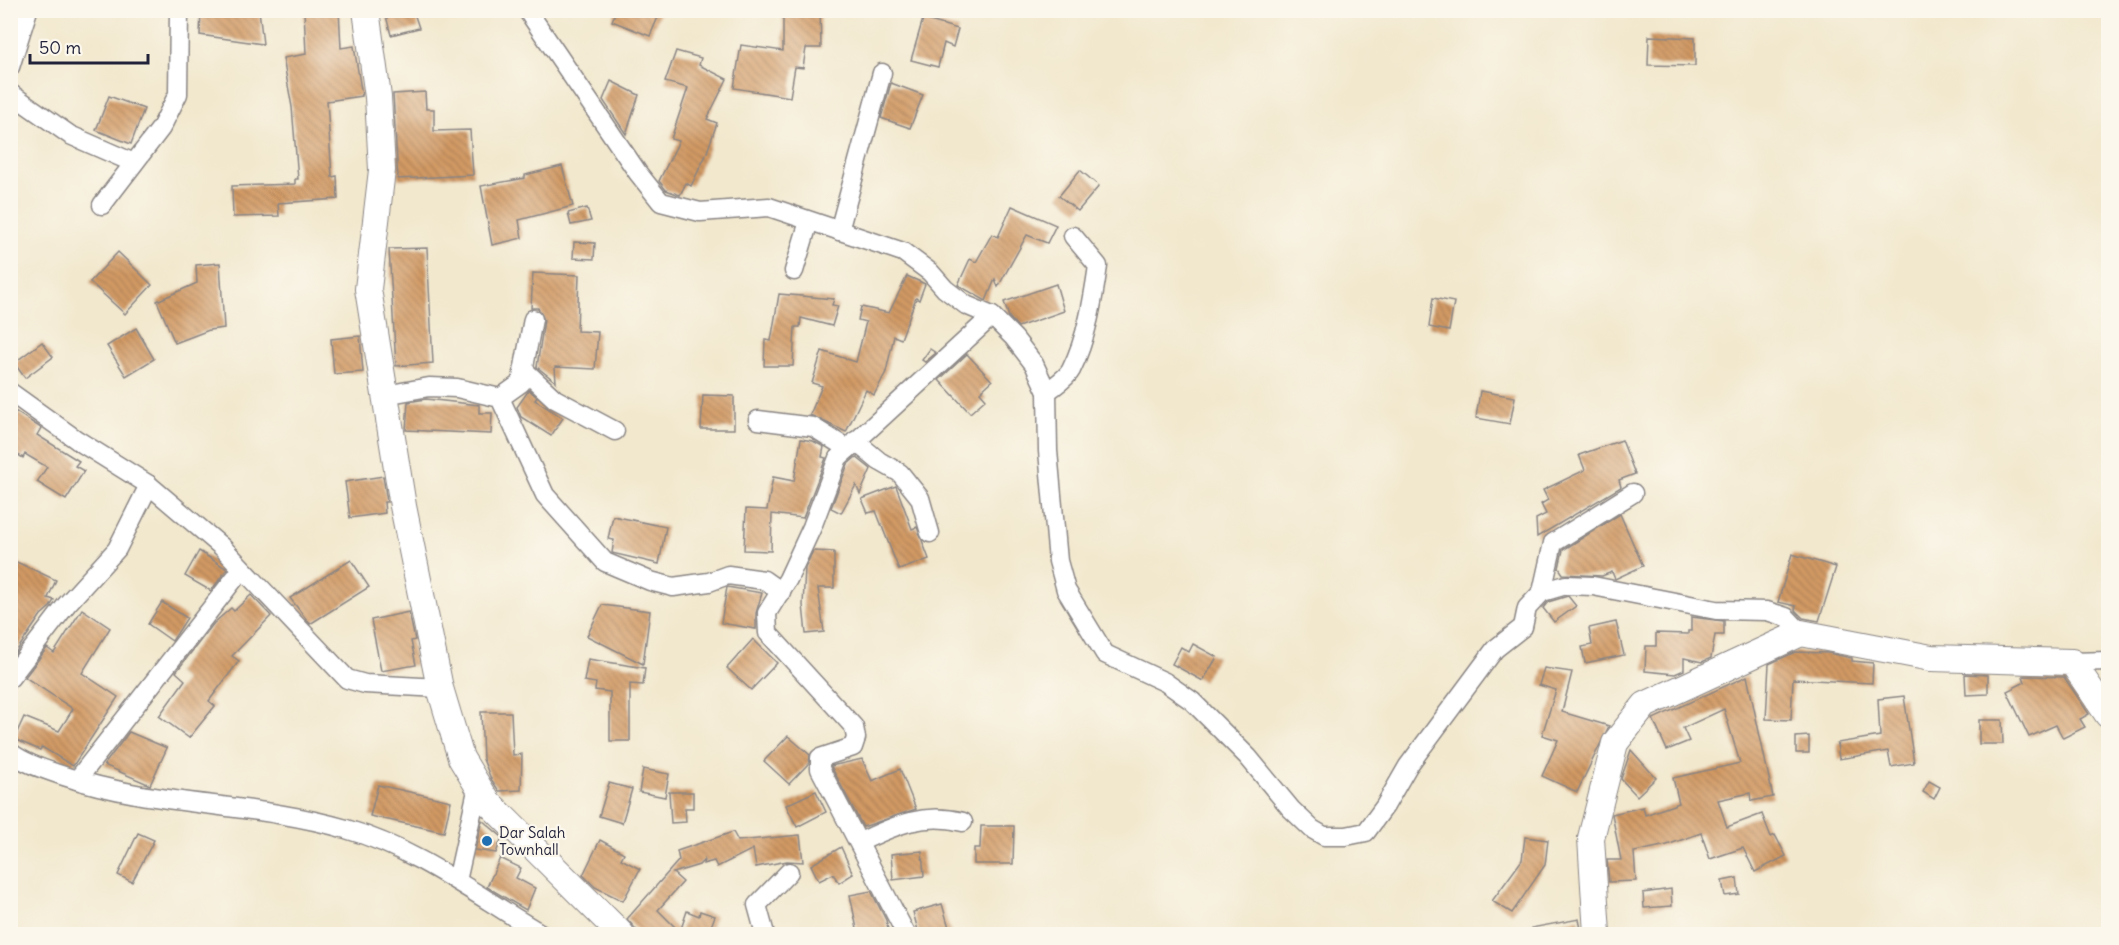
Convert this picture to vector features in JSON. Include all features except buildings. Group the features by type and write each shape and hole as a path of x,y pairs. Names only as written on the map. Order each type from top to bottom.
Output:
{"street":[{"path":"10,67 28,10"},
{"path":"102,205 161,128 178,94 179,10"},
{"path":"366,10 378,97 382,170 368,289 403,506 440,688 462,758 487,801 536,853 621,934"},
{"path":"527,10 632,163 662,202 700,212 769,207 903,252 930,272 945,289 966,305 993,316 1034,364 1047,392 1048,451 1058,561 1066,590 1105,654 1165,682 1192,701 1248,757 1291,809 1312,829 1324,836 1346,836 1366,832 1385,806 1408,766 1495,649 1522,627 1527,608 1542,592 1553,543 1634,493"},
{"path":"839,231 882,74"},
{"path":"10,93 70,135 134,163"},
{"path":"794,271 809,221"},
{"path":"1047,392 1070,372 1087,322 1098,266 1073,237"},
{"path":"906,934 820,769 820,758 853,747 856,738 854,727 768,633 767,613 781,592 812,527 838,458 993,316"},
{"path":"385,394 429,387 458,388 500,398 521,383 533,319"},
{"path":"524,370 555,399 615,431"},
{"path":"10,392 77,440 149,485 222,547 347,679 364,684 440,688"},
{"path":"500,398 545,495 605,562 650,581 673,587 709,582 728,575 764,580 781,592"},
{"path":"758,420 813,427 851,445 900,473 920,498 930,533"},
{"path":"10,678 67,604 117,549 149,485"},
{"path":"77,780 242,568"},
{"path":"1542,592 1566,585 1593,586 1716,610 1767,610 1786,617 1801,633"},
{"path":"1597,934 1592,838 1615,743 1645,705 1801,633 1931,658 2109,662"},
{"path":"2072,662 2109,715"},
{"path":"12,754 41,768 77,780 164,800 289,817 345,828 391,844 457,881 542,934"},
{"path":"457,881 478,786"},
{"path":"860,842 914,819 946,818 963,822"},
{"path":"765,934 757,905 789,872"}],"place":[{"name":"Dar Salah Townhall","path":"487,841"}]}
